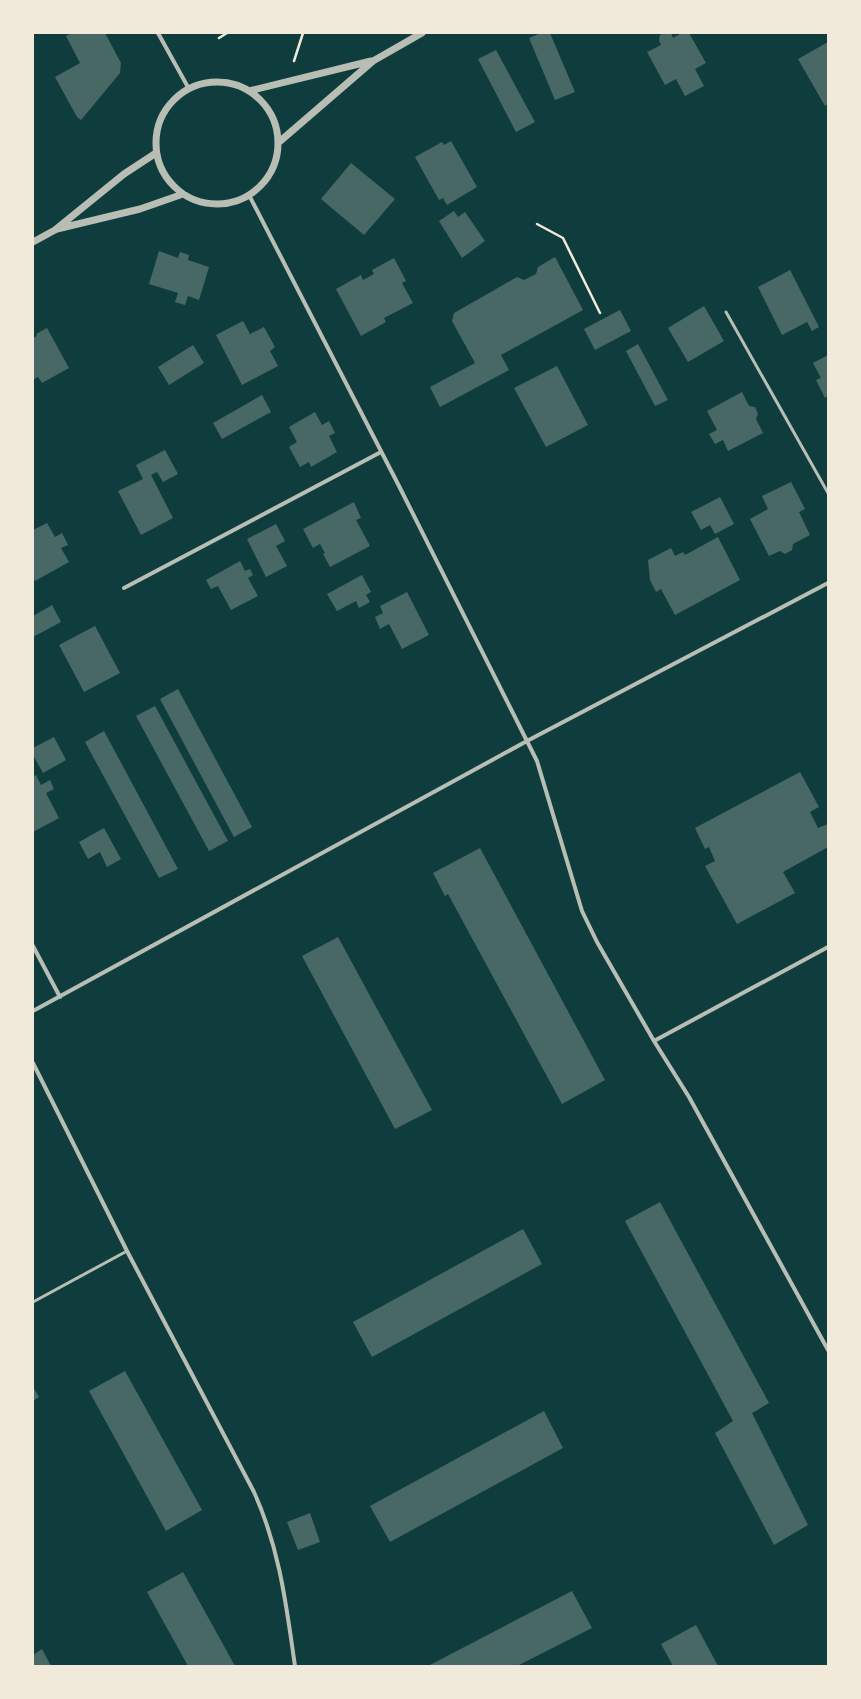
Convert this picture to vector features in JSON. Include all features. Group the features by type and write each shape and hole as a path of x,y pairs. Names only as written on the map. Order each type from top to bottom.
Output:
{"street":[{"path":"158,33 189,89"},
{"path":"278,143 373,61 422,33"},
{"path":"249,91 373,61"},
{"path":"219,81 235,84 249,91 261,101 270,113 276,127 278,143 276,158 270,173 261,186 249,195 222,204 209,204 195,200 183,194 166,176 156,153 156,134 162,116 173,100 189,89 204,83 219,81"},
{"path":"33,242 55,230 124,174 156,153"},
{"path":"55,230 140,209 183,194"},
{"path":"249,195 537,761 582,911 597,942 654,1041 689,1097 828,1350"},
{"path":"124,588 381,452"},
{"path":"33,1011 527,741 828,583"},
{"path":"33,946 60,997"},
{"path":"654,1041 828,948"},
{"path":"33,1063 127,1251 254,1492 267,1522 276,1551 286,1600 295,1666"}],"lane":[{"path":"726,312 828,493"},
{"path":"33,1302 127,1251"}],"path":[{"path":"220,38 227,33"},
{"path":"292,67 303,33"},
{"path":"537,224 563,238 600,313"}],"building":[{"path":"72,33 105,33 121,63 120,73 81,120 77,117 55,77 80,63 66,36"},
{"path":"541,33 550,33 575,92 555,100 529,38"},
{"path":"664,33 671,33 673,38 682,33 689,33 706,63 695,69 704,86 685,96 676,79 665,85 647,52 661,45 659,40 660,35"},
{"path":"828,42 828,104 825,106 798,59"},
{"path":"496,50 535,122 516,132 478,59"},
{"path":"451,141 477,187 447,205 443,198 439,200 415,157 442,142 444,145"},
{"path":"351,163 395,199 364,235 321,199"},
{"path":"454,211 458,217 465,212 485,241 462,258 439,221"},
{"path":"159,251 178,258 180,252 189,255 188,260 209,267 199,300 188,296 185,305 175,302 178,293 149,284"},
{"path":"555,257 583,310 501,355 509,370 440,407 430,387 475,363 452,321 454,313 517,277 524,280 536,274 538,267"},
{"path":"394,258 406,281 402,283 413,303 384,318 386,322 361,336 336,289 361,275 363,280 374,274 372,270"},
{"path":"790,270 819,327 812,331 807,322 782,335 758,287"},
{"path":"704,306 724,341 688,362 668,328"},
{"path":"620,310 631,331 595,350 584,329"},
{"path":"243,321 250,334 264,327 275,347 270,351 278,366 242,385 216,335"},
{"path":"47,328 69,368 42,383 38,377 33,380 33,338 37,336 36,334"},
{"path":"638,344 668,400 655,406 626,351"},
{"path":"193,345 204,363 169,385 158,367"},
{"path":"828,355 828,396 825,398 816,380 821,378 813,363"},
{"path":"557,366 588,425 546,447 514,388"},
{"path":"742,392 749,406 755,407 758,414 756,419 763,433 728,451 723,440 715,444 709,434 717,430 707,411"},
{"path":"262,395 271,412 222,439 213,423"},
{"path":"315,412 322,425 329,421 335,433 329,436 337,452 311,467 309,462 300,467 289,447 297,442 289,427"},
{"path":"165,450 178,474 163,482 157,472 151,475 173,518 141,535 118,491 143,479 136,465"},
{"path":"791,482 805,509 799,512 810,535 793,544 792,550 785,554 780,551 769,556 750,519 768,509 762,496"},
{"path":"720,497 734,524 715,534 710,525 701,530 691,512"},
{"path":"354,502 361,518 356,520 370,546 330,567 323,554 325,553 320,544 313,548 303,529"},
{"path":"47,523 55,537 62,533 68,545 61,548 69,562 35,581 33,577 33,530"},
{"path":"276,524 285,541 276,546 287,566 266,577 247,539"},
{"path":"718,537 740,580 675,615 661,589 656,592 650,580 648,560 671,548 675,556 683,552 685,555"},
{"path":"240,561 245,571 250,569 253,575 248,578 258,596 231,610 218,586 211,589 206,580"},
{"path":"362,575 371,592 366,595 370,602 359,608 356,601 337,611 327,594"},
{"path":"407,592 429,635 402,649 389,624 380,629 375,617 383,613 380,606"},
{"path":"52,605 61,622 33,637 33,616"},
{"path":"95,626 120,673 84,692 59,645"},
{"path":"178,689 252,827 234,837 160,699"},
{"path":"155,706 228,841 209,851 136,716"},
{"path":"104,731 178,869 159,878 85,742"},
{"path":"54,737 66,760 43,773 33,755 33,748"},
{"path":"800,772 819,807 810,812 818,828 828,824 828,847 783,872 795,893 737,924 705,866 715,861 709,847 705,849 695,828"},
{"path":"36,775 41,785 50,780 54,789 46,793 59,818 33,832 33,777"},
{"path":"104,828 121,859 107,867 100,852 88,859 79,842"},
{"path":"480,848 605,1080 562,1104 448,894 445,896 433,873"},
{"path":"338,937 432,1110 395,1129 302,956"},
{"path":"660,1202 769,1403 752,1413 808,1525 774,1545 715,1433 733,1421 625,1221"},
{"path":"523,1229 542,1264 372,1357 353,1322"},
{"path":"125,1371 202,1510 166,1531 89,1391"},
{"path":"33,1387 39,1397 33,1401"},
{"path":"544,1411 563,1448 390,1542 370,1506"},
{"path":"310,1513 320,1542 298,1550 287,1522"},
{"path":"183,1572 235,1666 188,1666 147,1592"},
{"path":"572,1591 592,1628 517,1666 428,1666"},
{"path":"696,1625 718,1666 673,1666 661,1644"},
{"path":"42,1649 51,1666 33,1666 33,1655"}]}
